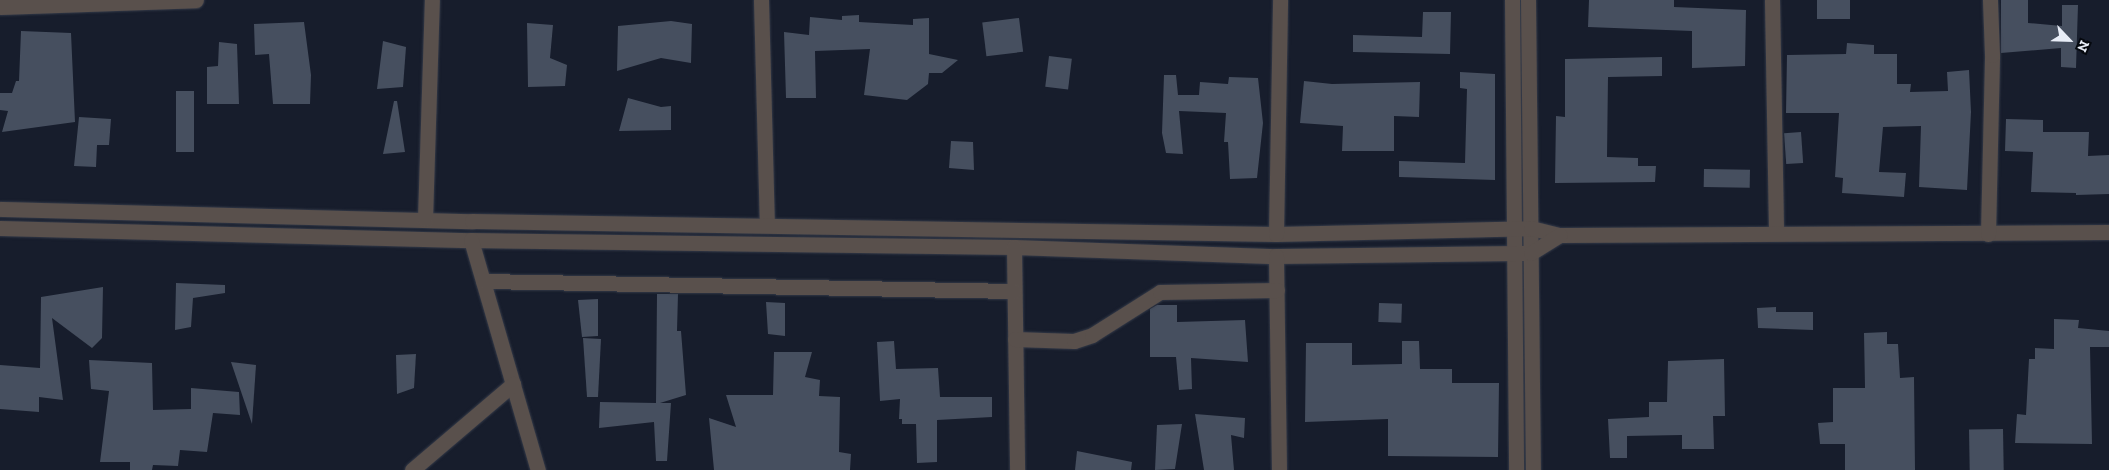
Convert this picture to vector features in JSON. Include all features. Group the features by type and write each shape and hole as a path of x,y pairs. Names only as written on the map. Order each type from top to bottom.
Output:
{"street":[{"path":"0,7 196,0"},
{"path":"425,219 432,0"},
{"path":"760,0 767,225"},
{"path":"1276,234 1280,0"},
{"path":"1512,0 1516,470"},
{"path":"1528,0 1533,470"},
{"path":"1772,0 1776,232"},
{"path":"1988,234 1992,55 1990,0"},
{"path":"0,209 425,219 1276,234 1514,228 1531,228 1560,235 1776,232 1988,234 2109,232"},
{"path":"0,228 471,240 1014,248 1276,256 1531,253 1560,235"},
{"path":"471,240 538,470"},
{"path":"1014,248 1017,470"},
{"path":"1276,256 1279,470"},
{"path":"483,281 1014,292"},
{"path":"1014,339 1074,340 1092,335 1160,292 1277,290"},
{"path":"412,470 512,384"}],"building":[{"path":"1589,0 1674,0 1674,7 1746,10 1745,66 1692,68 1692,31 1588,27"},
{"path":"1817,0 1850,0 1850,19 1817,19"},
{"path":"2001,0 2028,0 2028,23 2062,26 2062,5 2078,5 2076,68 2061,67 2061,48 2001,53"},
{"path":"1423,12 1451,12 1450,54 1353,52 1353,35 1422,37"},
{"path":"859,15 859,22 913,25 913,19 929,18 929,54 958,60 942,73 929,73 928,84 907,100 864,95 870,49 815,51 816,98 786,98 784,32 809,35 810,17 842,20 842,16"},
{"path":"1019,18 1023,52 986,56 982,23"},
{"path":"671,21 692,24 691,63 661,58 617,71 618,26"},
{"path":"304,22 311,75 310,104 273,104 269,54 255,55 254,24"},
{"path":"527,23 553,25 550,58 567,65 565,86 528,87"},
{"path":"21,31 71,33 75,122 2,132 8,111 0,110 0,93 12,93 16,81 19,81"},
{"path":"383,41 406,47 403,87 377,89"},
{"path":"219,42 237,44 239,104 207,104 207,67 218,66"},
{"path":"1847,43 1874,45 1874,54 1897,54 1897,84 1911,84 1910,92 1948,91 1947,72 1969,70 1971,112 1967,190 1919,187 1921,126 1883,127 1879,172 1906,173 1904,197 1842,193 1843,178 1835,177 1839,113 1786,113 1787,55 1846,54"},
{"path":"1049,56 1072,59 1068,90 1045,87"},
{"path":"1662,57 1662,76 1608,77 1607,157 1638,158 1638,166 1656,166 1655,182 1555,183 1556,116 1565,117 1565,59"},
{"path":"1460,72 1495,74 1495,180 1399,177 1399,161 1465,163 1467,89 1460,88"},
{"path":"1164,75 1176,75 1178,95 1199,95 1200,82 1228,84 1229,77 1258,78 1263,123 1257,178 1230,179 1228,142 1224,142 1226,113 1179,111 1183,154 1166,153 1162,133"},
{"path":"1304,81 1332,84 1420,82 1419,117 1394,116 1394,151 1342,151 1343,126 1300,123"},
{"path":"176,91 194,91 194,152 176,152"},
{"path":"628,98 661,107 671,106 671,130 619,131"},
{"path":"394,101 397,101 405,152 383,154"},
{"path":"79,117 111,119 109,145 97,145 96,167 74,166"},
{"path":"2006,119 2043,120 2043,132 2089,132 2088,156 2109,155 2109,194 2076,195 2076,193 2031,192 2033,152 2005,151"},
{"path":"1801,132 1803,163 1786,164 1784,133"},
{"path":"951,141 973,142 974,170 949,168"},
{"path":"1704,169 1750,170 1750,188 1704,187"},
{"path":"176,283 225,285 225,293 193,298 191,327 175,330"},
{"path":"103,287 102,338 92,348 52,318 63,400 39,397 39,412 0,409 0,365 40,368 41,297"},
{"path":"657,294 678,294 677,331 681,331 686,395 660,403 671,403 667,461 656,461 654,422 599,428 600,402 656,403"},
{"path":"598,299 598,336 582,337 578,300"},
{"path":"766,302 785,303 785,336 768,334"},
{"path":"1379,303 1402,304 1401,323 1378,322"},
{"path":"1157,305 1177,305 1177,322 1245,320 1248,362 1191,358 1192,389 1179,390 1176,357 1150,357 1150,309"},
{"path":"1776,307 1776,312 1813,312 1813,330 1758,328 1757,308"},
{"path":"2054,319 2079,320 2078,328 2109,331 2109,347 2090,347 2092,444 2015,443 2017,414 2026,415 2029,359 2035,359 2035,348 2054,349"},
{"path":"1887,332 1887,344 1898,344 1900,378 1914,377 1915,470 1845,470 1845,444 1820,444 1818,423 1833,422 1833,388 1865,388 1864,333"},
{"path":"583,338 601,339 598,397 587,397"},
{"path":"894,341 896,369 938,368 940,397 992,397 992,417 937,420 937,462 917,463 916,424 902,424 902,419 899,419 900,399 880,401 877,342"},
{"path":"1402,341 1419,341 1420,369 1452,369 1452,383 1499,383 1498,457 1388,456 1388,419 1305,422 1306,343 1352,343 1352,365 1402,364"},
{"path":"774,352 812,352 805,377 820,380 819,396 840,397 839,452 851,454 850,470 714,470 709,418 736,427 726,395 773,395"},
{"path":"416,354 414,388 397,394 396,355"},
{"path":"1724,359 1725,416 1713,416 1714,449 1682,449 1682,435 1627,436 1627,458 1610,458 1608,419 1649,417 1649,402 1667,402 1668,361"},
{"path":"89,360 152,363 153,410 191,409 191,388 239,392 240,415 213,413 207,452 180,450 178,466 153,465 152,470 130,470 130,462 100,462 109,391 91,389"},
{"path":"231,362 256,365 252,424"},
{"path":"1195,414 1245,418 1244,438 1231,435 1234,470 1204,470"},
{"path":"1182,424 1175,469 1155,470 1157,425"},
{"path":"2003,429 2004,470 1970,470 1969,430"},
{"path":"1077,451 1132,462 1131,470 1075,470"}]}
